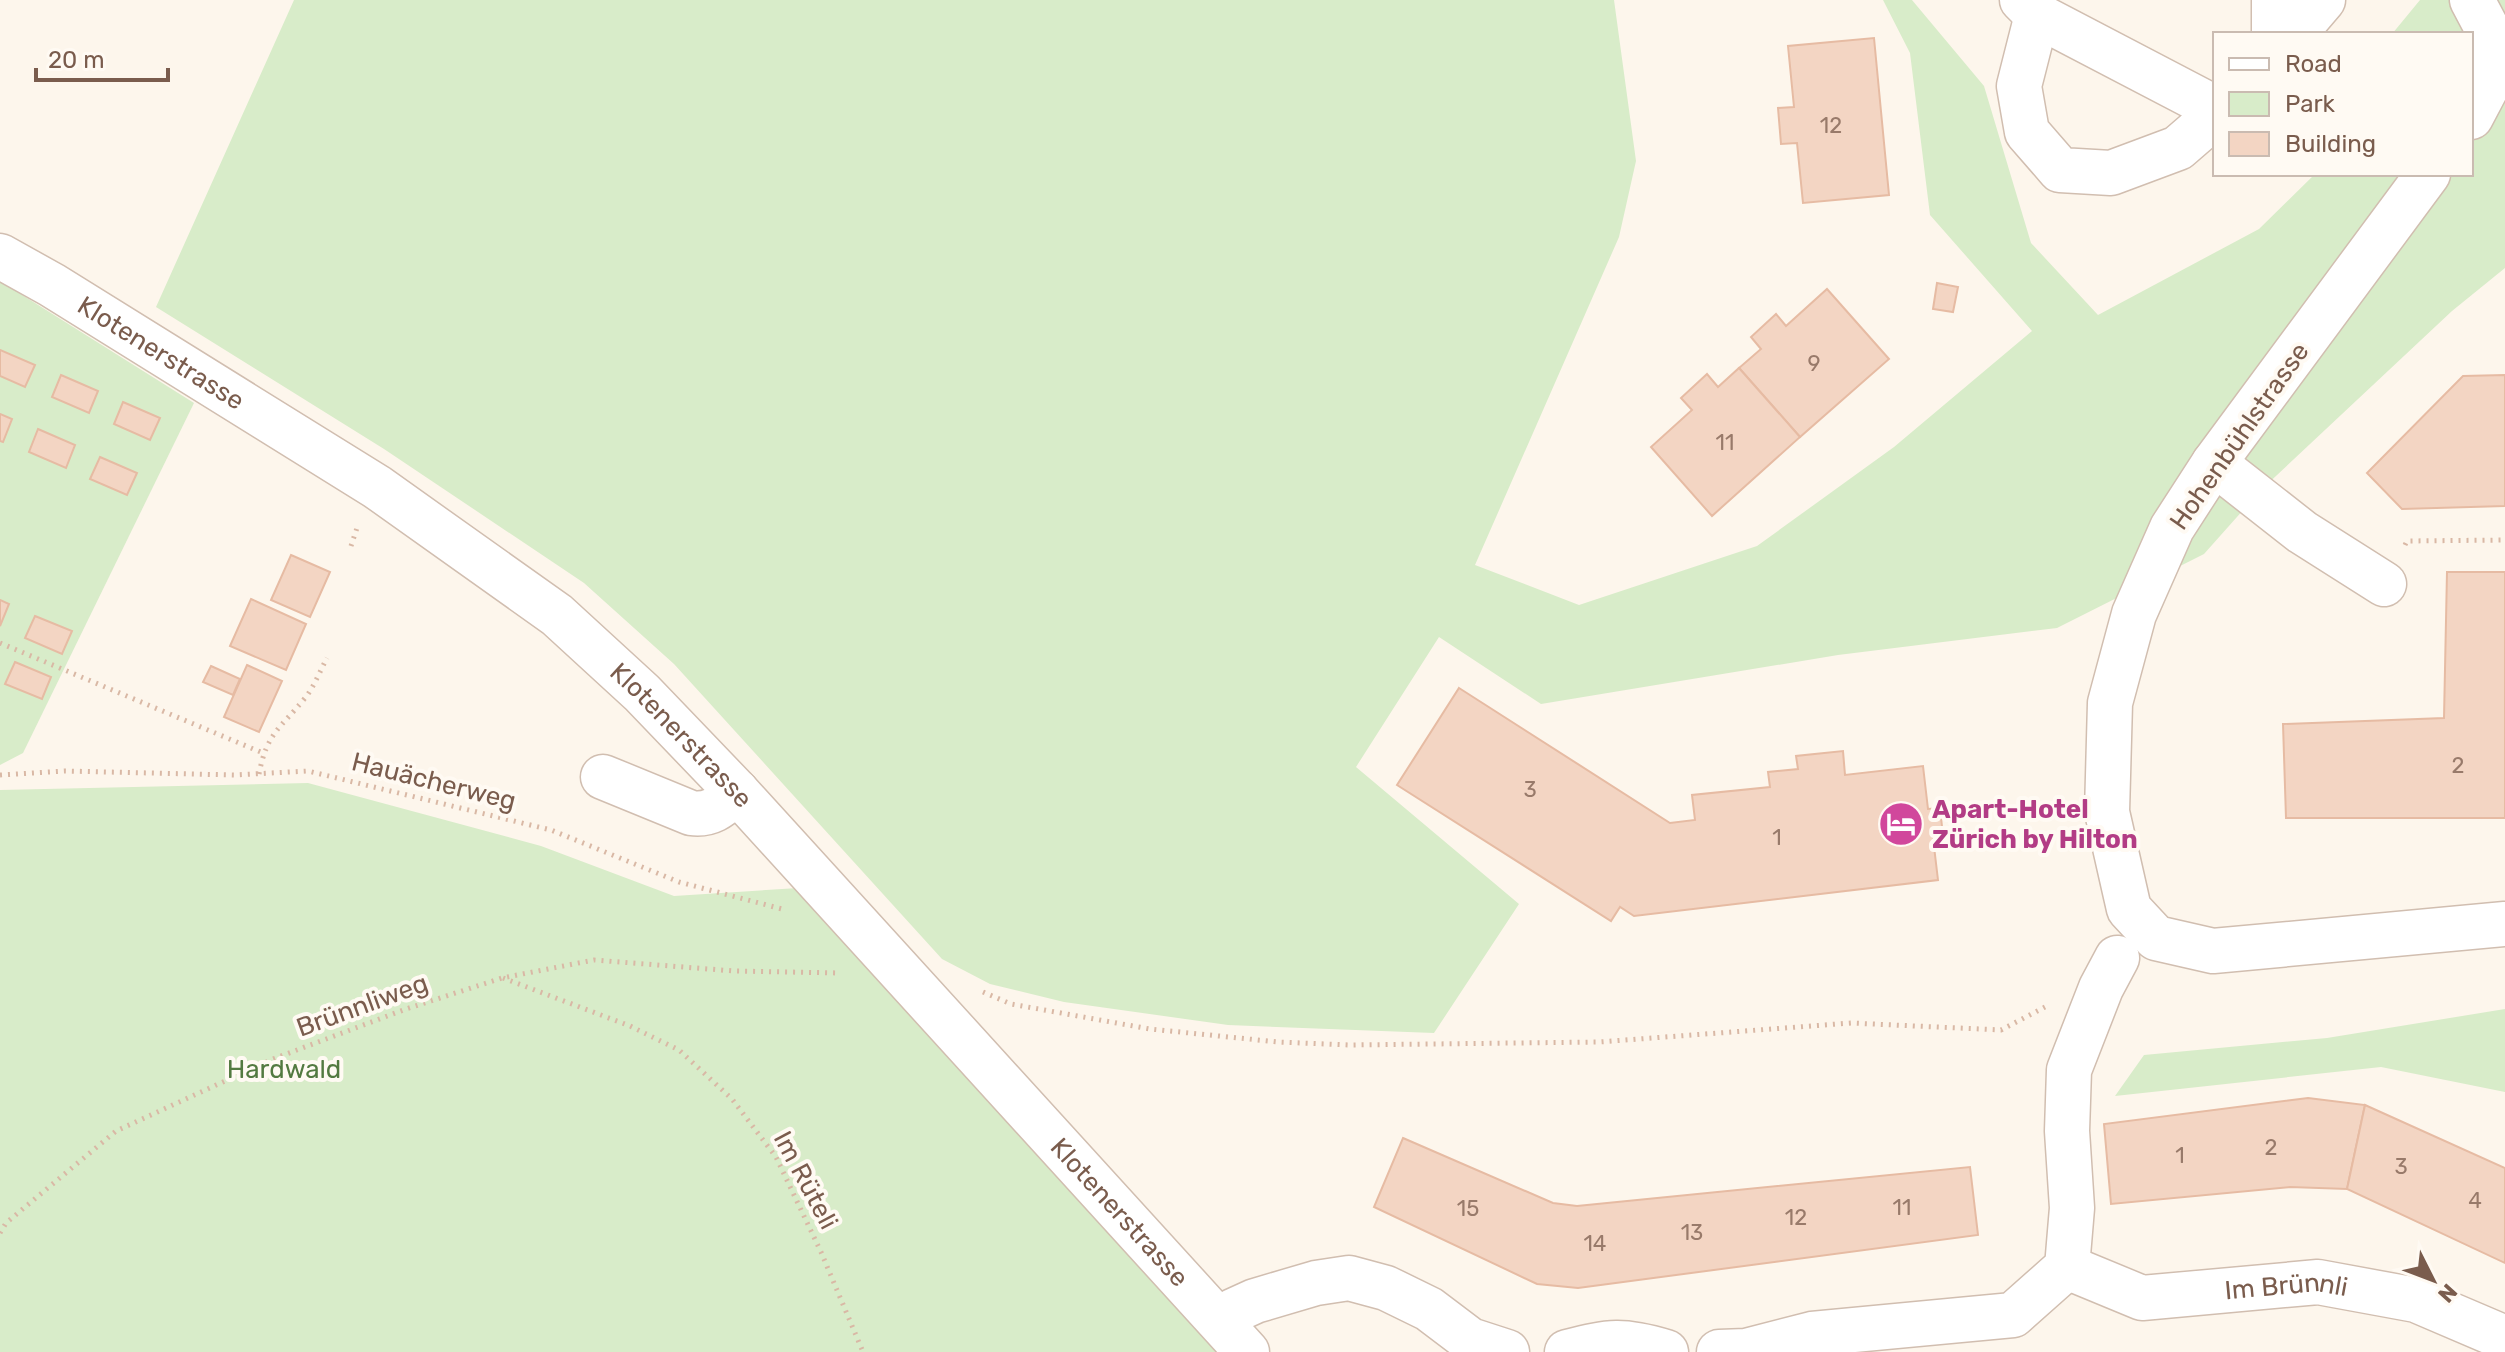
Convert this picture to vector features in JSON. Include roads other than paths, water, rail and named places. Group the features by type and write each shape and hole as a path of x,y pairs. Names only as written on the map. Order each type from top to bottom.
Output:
{"street":[{"path":"2274,0 2274,32"},
{"path":"2296,32 2323,0"},
{"path":"2472,0 2490,34 2491,79 2473,113"},
{"path":"2213,107 2030,8 2019,86 2027,132 2060,170 2111,173 2178,148 2213,118"},
{"name":"Hohenbühlstrasse","path":"2427,176 2214,463 2172,528 2134,614 2110,703 2107,812 2129,909 2156,938 2213,951 2505,924"},
{"name":"Klotenerstrasse","path":"0,256 52,285 377,487 557,615 642,693 737,792 1234,1337"},
{"path":"2214,463 2302,532 2384,584"},
{"path":"603,777 691,813 704,815 718,809 737,792"},
{"path":"1719,1352 1746,1351 1812,1334 2014,1333 2067,1267 2072,1208 2067,1131 2069,1070 2101,988 2117,958"},
{"name":"Im Brünnli","path":"2067,1267 2142,1298 2318,1282 2416,1300 2505,1338"},
{"path":"1234,1337 1233,1311 1255,1301 1316,1283 1349,1278 1386,1288 1429,1309 1470,1340 1507,1352"},
{"path":"1567,1352 1608,1342 1634,1342 1666,1352"}],"place":[{"name":"Apart-Hotel Zürich by Hilton","path":"1901,824"}],"park label":[{"name":"Hardwald","path":"284,1069"}]}
